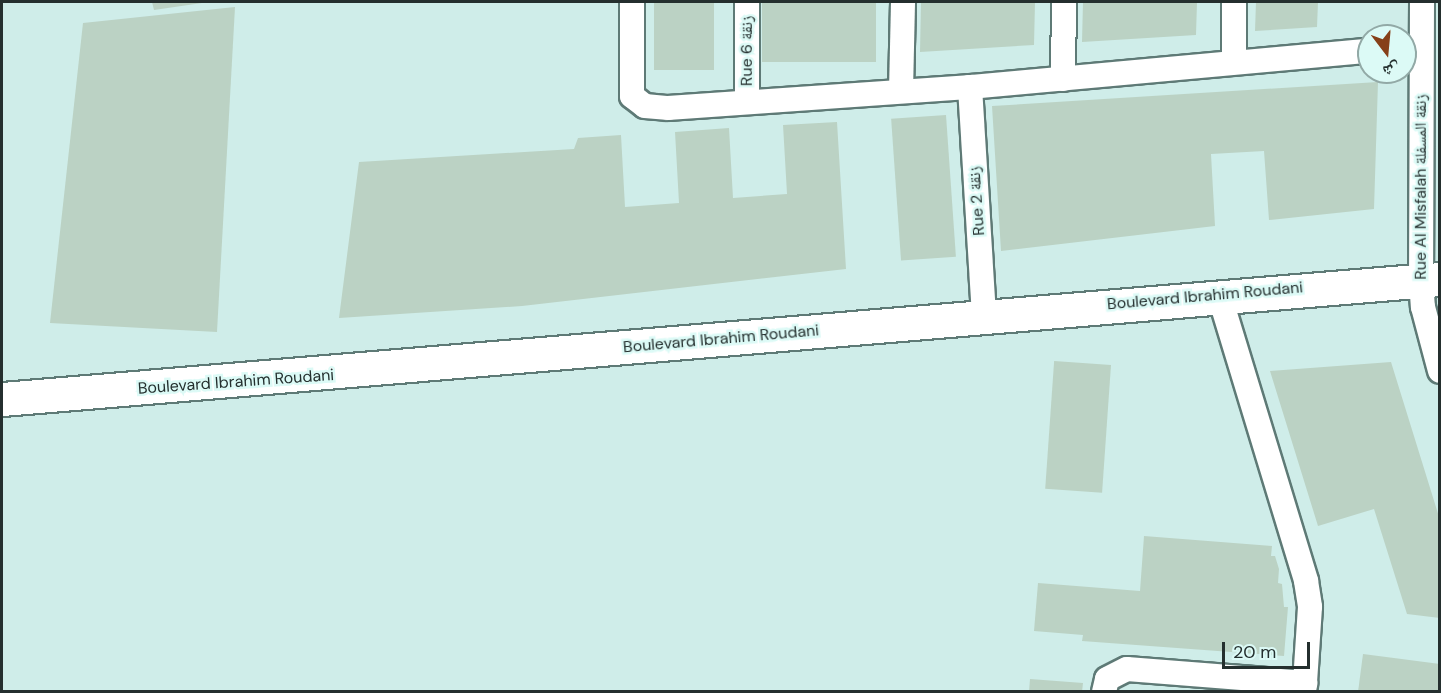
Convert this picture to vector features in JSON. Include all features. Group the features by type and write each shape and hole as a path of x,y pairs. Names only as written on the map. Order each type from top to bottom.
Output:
{"street":[{"path":"632,2 631,89 637,102 645,106 691,108 747,101 970,87 1357,52"},
{"name":"Rue 6 زنقة","path":"747,2 747,101"},
{"path":"901,91 903,2"},
{"path":"1064,2 1064,78"},
{"path":"1234,2 1234,62"},
{"name":"Rue Al Misfalah زنقة المسفلة","path":"1422,2 1430,279 1423,307 1440,371"},
{"name":"Rue 2 زنقة","path":"970,87 984,315"},
{"name":"Boulevard Ibrahim Roudani","path":"2,399 297,377 1219,294 1430,279"},
{"path":"1104,692 1107,679 1127,669 1304,687 1310,607 1306,582 1219,294"}],"building":[{"path":"152,2 202,2 202,3 154,10"},
{"path":"654,2 714,2 714,70 654,70"},
{"path":"762,2 876,2 876,62 762,62"},
{"path":"921,2 1035,2 1034,45 920,52"},
{"path":"1083,2 1197,2 1196,35 1082,42"},
{"path":"1256,2 1318,2 1317,27 1255,31"},
{"path":"235,7 217,332 50,323 83,23"},
{"path":"1357,83 1378,84 1374,209 1269,220 1264,151 1211,154 1215,226 1001,251 992,106"},
{"path":"946,115 956,257 901,260 891,119"},
{"path":"837,122 846,269 522,306 339,318 359,162 574,149 578,138 621,135 625,207 679,203 675,132 729,128 733,198 787,194 783,125"},
{"path":"1054,361 1111,365 1102,493 1045,489"},
{"path":"1391,362 1440,520 1440,618 1407,614 1374,509 1318,526 1270,371"},
{"path":"1144,536 1272,546 1271,556 1275,556 1279,569 1278,583 1282,584 1284,607 1288,607 1284,656 1082,641 1083,635 1034,631 1038,583 1140,591"},
{"path":"1363,654 1440,664 1440,692 1358,692"},
{"path":"1030,679 1083,683 1082,692 1029,692"}]}
